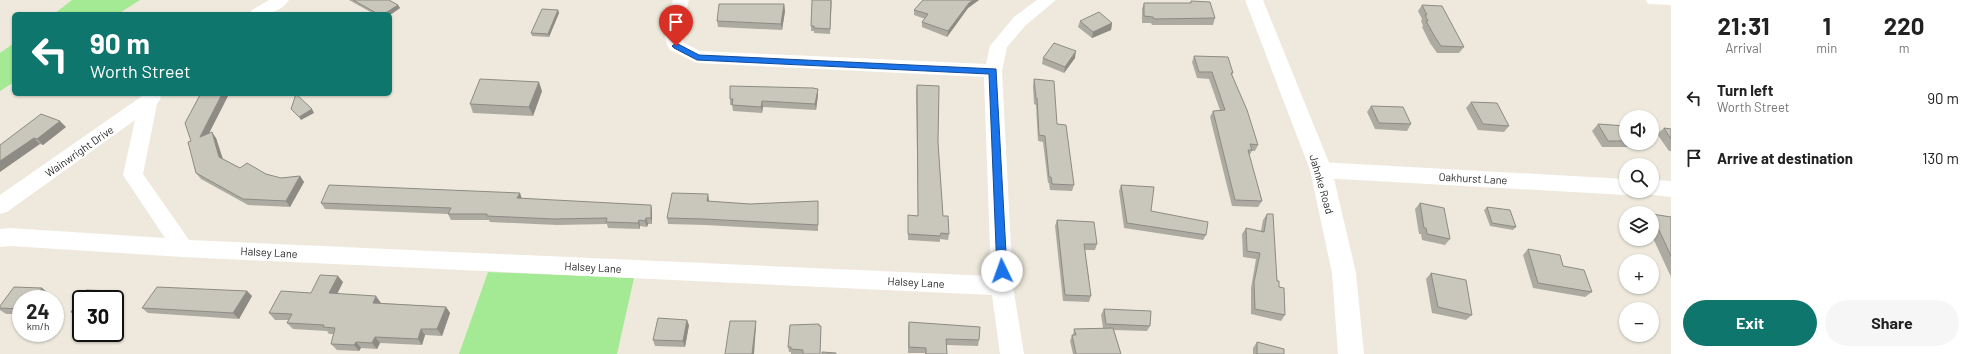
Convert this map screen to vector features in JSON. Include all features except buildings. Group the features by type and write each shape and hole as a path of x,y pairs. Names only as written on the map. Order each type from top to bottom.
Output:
{"main road":[{"name":"Jahnke Road","path":"1254,0 1321,170 1344,273 1351,354"}],"street":[{"path":"261,12 281,0"},
{"path":"681,0 672,32 676,46 697,57 993,71"},
{"path":"1012,354 1002,286 993,71 999,46 1020,21 1048,0"},
{"path":"1654,0 1671,0"},
{"path":"152,98 133,175 183,248"},
{"name":"Wainwright Drive","path":"0,206 152,98"},
{"name":"Oakhurst Lane","path":"1321,170 1619,187"},
{"path":"1659,188 1671,189"},
{"name":"Halsey Lane","path":"0,238 10,237 183,248 1002,286"}],"green space":[{"path":"72,0 140,0 121,12 57,12"},
{"path":"12,44 12,83 0,91 0,53"},
{"path":"488,272 634,278 617,354 459,354"}],"route":[{"path":"676,46 697,57 993,71 1002,271"}]}
